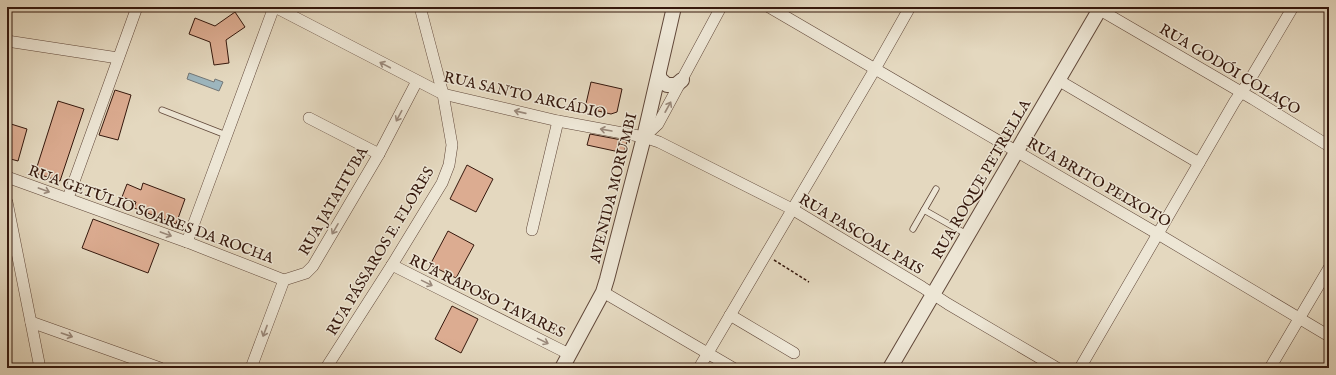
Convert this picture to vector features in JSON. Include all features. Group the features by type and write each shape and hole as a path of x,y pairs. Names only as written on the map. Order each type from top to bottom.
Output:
{"street":[{"path":"68,198 118,58 138,7"},
{"path":"187,242 274,7"},
{"name":"RUA SANTO ARCÁDIO","path":"274,7 443,94 558,121 644,137"},
{"name":"RUA PÁSSAROS E. FLORES","path":"326,368 392,266 442,183 450,165 452,145 443,94 420,7"},
{"name":"AVENIDA MORUMBI","path":"562,368 602,292 607,279 644,137 674,7"},
{"path":"644,137 658,124 720,7"},
{"name":"RUA BRITO PEIXOTO","path":"769,7 1017,151 1329,336"},
{"path":"699,368 910,7"},
{"path":"1080,368 1199,163 1293,7"},
{"name":"RUA GODÓI COLAÇO","path":"1098,8 1329,146"},
{"name":"RUA ROQUE PETRELLA","path":"890,368 1017,151 1098,8"},
{"path":"7,40 118,58"},
{"path":"659,75 663,83 667,85 676,85 682,80"},
{"path":"1058,80 1199,163"},
{"name":"RUA JATAITUBA","path":"284,280 306,273 313,266 379,154 417,81"},
{"path":"309,118 379,154"},
{"path":"532,230 558,121"},
{"name":"RUA PASCOAL PAIS","path":"644,137 659,142 792,209 1057,368"},
{"name":"RUA GETÚLIO SOARES DA ROCHA","path":"7,176 187,242 284,280"},
{"path":"7,202 40,368"},
{"name":"RUA RAPOSO TAVARES","path":"392,266 569,354"},
{"path":"1270,368 1329,268"},
{"path":"251,368 284,280"},
{"path":"602,292 733,368"},
{"path":"730,315 794,353"},
{"path":"31,322 160,368"}],"lane":[{"path":"162,110 226,135"},
{"path":"913,229 936,189"},
{"path":"924,210 968,235"}],"path":[{"path":"765,255 809,282"}],"water":[{"path":"189,73 214,82 215,79 223,82 219,91 187,79"}],"building":[{"path":"235,12 245,27 226,40 229,63 214,65 210,42 189,34 195,18 215,26"},
{"path":"591,82 622,89 617,112 611,114 585,108"},
{"path":"115,90 131,95 118,140 99,135"},
{"path":"58,101 84,109 60,181 35,173"},
{"path":"11,124 27,129 18,161 7,158 7,139"},
{"path":"590,134 627,141 624,153 587,145"},
{"path":"467,165 493,179 476,212 450,199"},
{"path":"143,183 185,199 176,224 134,208 136,202 122,197 127,184 141,190"},
{"path":"93,219 159,244 148,273 82,248"},
{"path":"448,231 474,245 456,278 430,265"},
{"path":"452,306 478,319 461,353 435,339"}]}
